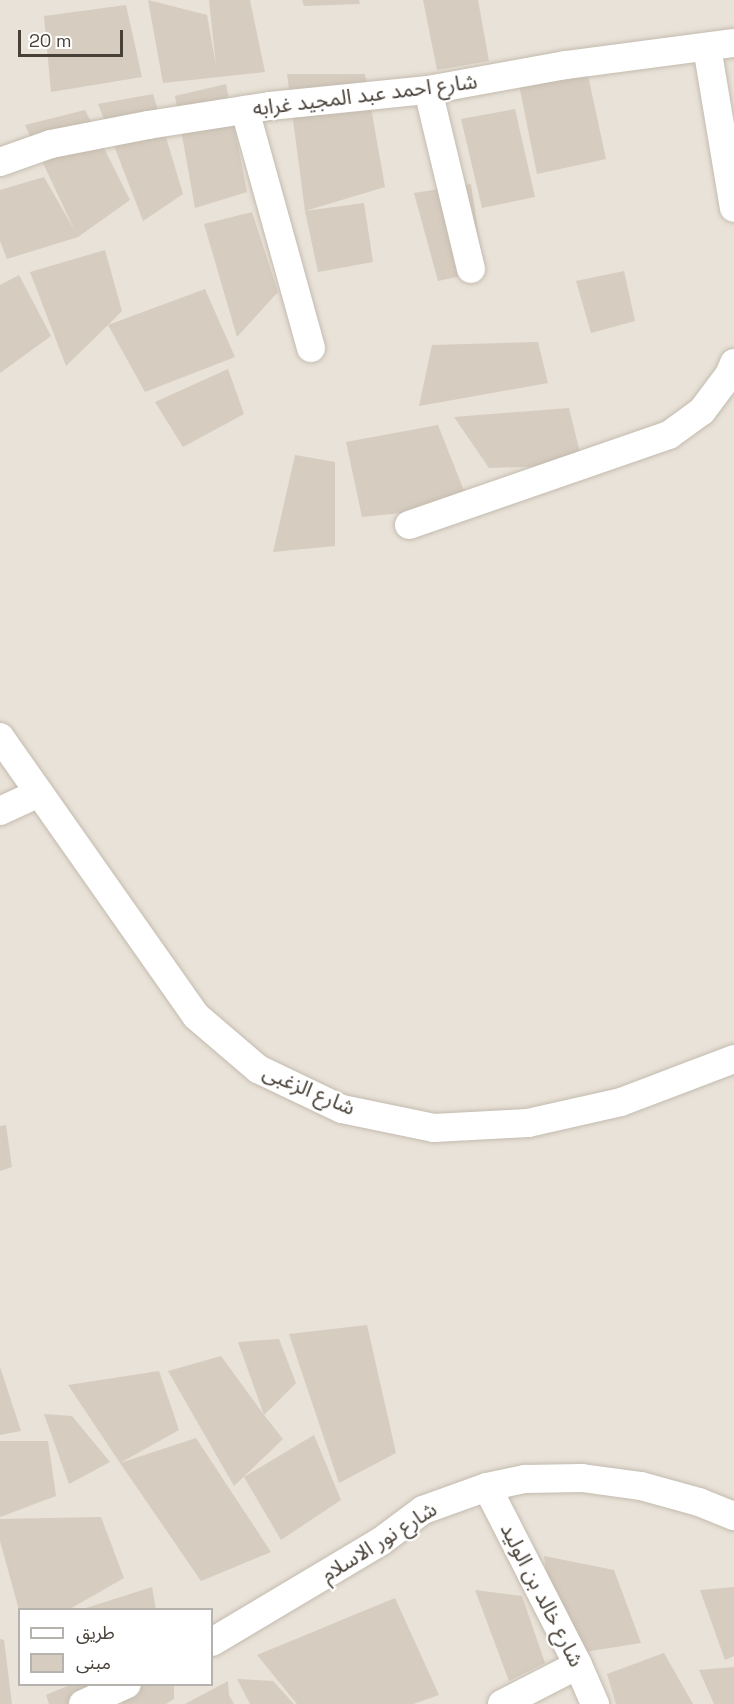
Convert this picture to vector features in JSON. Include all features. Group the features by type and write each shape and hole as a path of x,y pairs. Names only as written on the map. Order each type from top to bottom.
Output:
{"street":[{"name":"شارع احمد عبد المجيد غرابه","path":"0,162 51,144 244,110 428,90 566,65 721,45"},
{"path":"721,45 734,208"},
{"path":"428,90 471,269"},
{"path":"244,110 311,348"},
{"path":"409,525 669,435 702,411 729,375 734,363"},
{"name":"شارع الزغبى","path":"0,737 196,1016 258,1069 342,1109 434,1128 528,1123 621,1102 734,1059"},
{"path":"0,811 39,793"},
{"name":"شارع نور الاسلام","path":"213,1641 380,1542 423,1510 487,1486 525,1479 582,1478 641,1486 699,1502 734,1516"},
{"name":"شارع خالد بن الوليد","path":"487,1486 578,1665 595,1704"},
{"path":"502,1704 578,1665"},
{"path":"83,1704 123,1686"}],"shaded area":[{"path":"0,0 734,0 734,1704 0,1704"}],"building":[{"path":"148,0 207,15 216,66 209,0 250,0 265,72 163,83"},
{"path":"302,0 359,0 360,4 304,6"},
{"path":"423,0 478,0 489,61 437,70"},
{"path":"126,5 142,77 51,92 44,16"},
{"path":"587,71 606,159 537,174 519,85"},
{"path":"287,74 365,74 385,187 305,211"},
{"path":"226,84 247,192 195,208 175,96"},
{"path":"153,94 183,194 143,221 98,104"},
{"path":"515,109 535,197 482,208 461,119"},
{"path":"85,110 130,200 78,237 7,259 0,241 0,190 44,177 75,231 25,125"},
{"path":"471,184 484,271 438,281 414,193"},
{"path":"364,203 373,262 318,272 305,211"},
{"path":"252,212 278,292 237,337 204,224"},
{"path":"105,250 122,311 66,366 30,272"},
{"path":"624,271 635,321 591,333 576,281"},
{"path":"19,275 51,336 0,373 0,285"},
{"path":"205,289 235,357 145,392 108,325"},
{"path":"538,342 548,383 419,406 432,345"},
{"path":"228,369 244,414 183,447 155,402"},
{"path":"569,408 583,465 489,468 454,417"},
{"path":"438,425 470,506 362,517 346,442"},
{"path":"295,455 335,462 335,546 273,552"},
{"path":"6,1125 12,1167 0,1171 0,1126"},
{"path":"367,1325 396,1453 339,1483 289,1334"},
{"path":"279,1339 296,1383 264,1415 238,1342"},
{"path":"221,1356 283,1439 234,1486 168,1371"},
{"path":"0,1367 21,1431 0,1435"},
{"path":"159,1371 179,1430 120,1463 68,1385"},
{"path":"44,1414 72,1416 110,1462 69,1484"},
{"path":"314,1435 341,1500 281,1540 244,1477"},
{"path":"196,1438 271,1552 201,1581 120,1463"},
{"path":"0,1441 48,1441 56,1496 0,1517"},
{"path":"101,1517 124,1578 72,1608 18,1608 0,1541 0,1519"},
{"path":"544,1556 614,1570 641,1643 559,1656"},
{"path":"152,1587 156,1608 86,1608"},
{"path":"734,1587 734,1656 725,1660 700,1590"},
{"path":"475,1590 522,1596 545,1663 509,1681"},
{"path":"395,1598 439,1695 413,1704 297,1704 257,1655"},
{"path":"0,1639 4,1640 12,1704 0,1704"},
{"path":"664,1653 693,1704 616,1704 607,1674"},
{"path":"734,1667 734,1704 714,1704 699,1670"},
{"path":"237,1679 273,1681 294,1704 250,1704"},
{"path":"228,1681 229,1695 234,1704 185,1704"},
{"path":"67,1686 100,1686 114,1704 49,1704 46,1695"},
{"path":"114,1686 174,1686 174,1699 166,1704 122,1704"}]}
